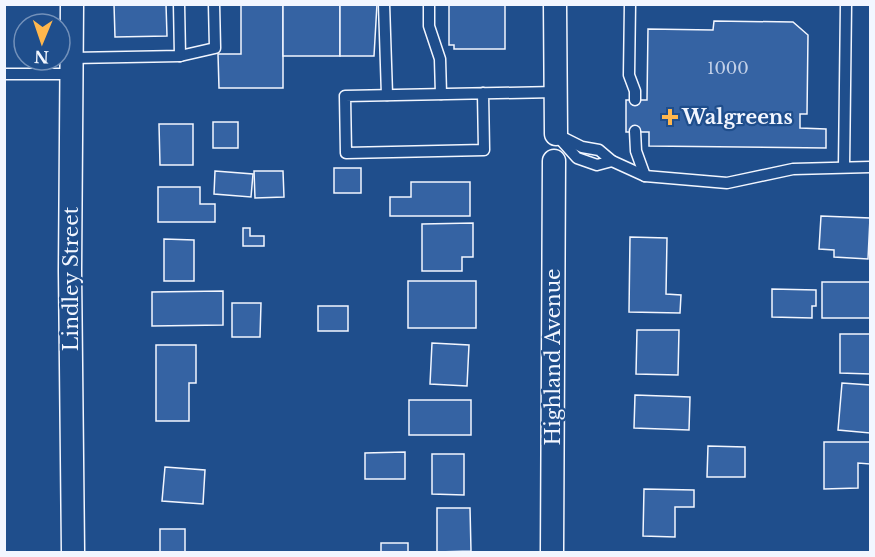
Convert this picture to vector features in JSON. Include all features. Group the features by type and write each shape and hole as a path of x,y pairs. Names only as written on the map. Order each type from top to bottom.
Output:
{"street":[{"path":"555,4 556,134"},
{"name":"Lindley Street","path":"72,72 70,271 73,552"},
{"name":"Highland Avenue","path":"552,552 554,161"}],"lane":[{"path":"179,4 180,56"},
{"path":"72,66 180,56 215,48 214,4"},
{"path":"384,4 387,95"},
{"path":"429,4 429,26 440,59 441,94"},
{"path":"630,4 630,75 635,100"},
{"path":"844,167 846,4"},
{"path":"4,74 21,72"},
{"path":"483,93 484,150 346,153 345,96 483,93 555,92"},
{"path":"635,131 636,151 645,176"},
{"path":"556,134 578,158 597,165 612,161 645,176 727,183 793,169 870,167"}],"building":[{"path":"114,4 166,4 167,36 115,37"},
{"path":"241,4 283,4 283,88 219,88 218,54 241,54"},
{"path":"283,4 340,4 340,56 283,56"},
{"path":"340,4 377,4 374,56 340,56"},
{"path":"449,4 505,4 505,49 454,49 454,45 449,45"},
{"name":"Walgreens","path":"714,21 793,22 808,35 807,114 800,114 800,128 826,129 826,148 649,146 649,132 626,132 626,100 647,100 648,29 713,30"},
{"path":"213,122 238,122 238,148 213,148"},
{"path":"159,124 193,124 193,165 160,165"},
{"path":"334,168 361,168 361,193 334,193"},
{"path":"215,171 253,174 251,197 214,194"},
{"path":"254,171 283,171 284,197 255,198"},
{"path":"411,182 470,182 470,216 390,216 390,197 411,197"},
{"path":"158,187 200,187 200,204 215,204 215,222 158,222"},
{"path":"821,216 870,218 868,259 834,257 834,250 819,249"},
{"path":"473,223 473,257 462,257 462,271 422,271 422,224"},
{"path":"243,228 250,228 250,236 264,236 264,246 243,246"},
{"path":"630,237 667,238 666,294 681,295 680,313 629,312"},
{"path":"164,239 194,240 194,281 164,281"},
{"path":"408,281 476,281 476,328 408,328"},
{"path":"822,282 870,282 870,318 822,318"},
{"path":"772,289 816,290 816,306 812,306 812,318 772,317"},
{"path":"223,291 223,325 152,326 152,292"},
{"path":"232,303 261,303 260,337 232,337"},
{"path":"318,306 348,306 348,331 318,331"},
{"path":"637,330 679,330 678,375 636,374"},
{"path":"840,334 870,334 870,374 840,373"},
{"path":"432,343 469,345 467,386 430,384"},
{"path":"156,345 196,345 196,383 189,383 189,421 156,421"},
{"path":"842,383 870,385 870,433 838,430"},
{"path":"635,395 690,397 689,430 634,428"},
{"path":"409,400 471,400 471,435 409,435"},
{"path":"824,442 870,442 870,464 858,463 858,488 824,489"},
{"path":"708,446 745,447 745,477 707,477"},
{"path":"405,452 405,479 365,479 365,453"},
{"path":"432,454 464,454 464,495 432,494"},
{"path":"165,467 205,470 203,504 162,501"},
{"path":"644,489 694,490 694,507 675,507 675,537 643,536"},
{"path":"437,508 470,508 471,551 437,552"},
{"path":"160,529 185,529 185,552 160,552"},
{"path":"381,543 408,543 408,552 381,552"}],"place":[{"name":"Walgreens","path":"670,117"}]}
